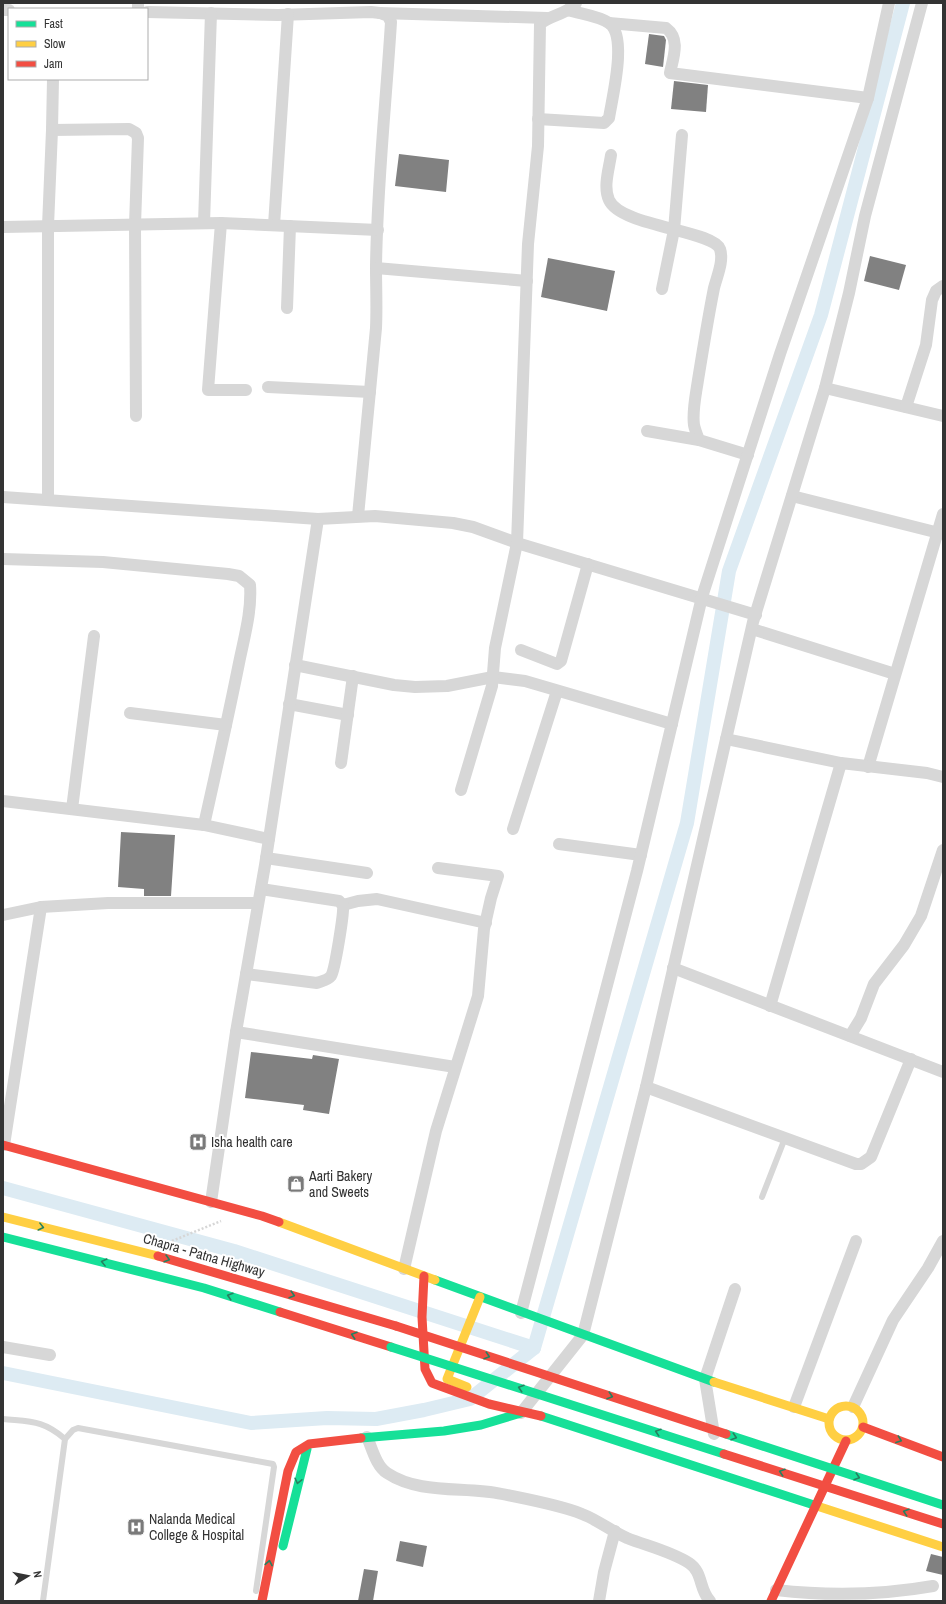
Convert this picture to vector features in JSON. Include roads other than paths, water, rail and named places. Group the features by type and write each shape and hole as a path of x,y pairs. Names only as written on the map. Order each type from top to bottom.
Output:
{"main road":[{"path":"3,1145 262,1216 567,1330 705,1379 829,1419"},
{"name":"Chapra - Patna Highway","path":"3,1218 156,1255 383,1333 391,1347 943,1524"},
{"name":"Chapra - Patna Highway","path":"3,1237 383,1333 396,1326 943,1505"},
{"path":"424,1276 422,1317 424,1369 432,1383 485,1404 524,1410 548,1416 943,1547"},
{"path":"480,1297 447,1379 524,1410"},
{"path":"838,1407 853,1407 859,1412 863,1427 859,1434 853,1439 846,1441 838,1439 832,1434 829,1427 829,1419 832,1412 838,1407"},
{"path":"259,1596 288,1471 296,1452 309,1444 345,1438 444,1431 481,1425 524,1410"},
{"path":"863,1427 943,1456"},
{"path":"774,1596 846,1441"},
{"path":"281,1559 309,1444"}],"street":[{"path":"525,1314 641,855 672,724 705,598 748,455 868,98 889,3"},
{"path":"524,1410 583,1335 646,1087 752,629 825,388 849,293 865,216 922,3"},
{"path":"461,790 493,677 495,648 517,543 528,244 538,146 540,24 546,18 572,6 610,23 666,28 672,32 675,43 670,73 868,98"},
{"path":"148,12 211,13 282,11 546,18"},
{"path":"274,225 282,11"},
{"path":"204,223 211,13"},
{"path":"358,516 378,303 376,268 391,22 388,16 380,13"},
{"path":"538,119 604,123 609,118 618,45 616,31 610,23"},
{"path":"48,499 48,226 53,80"},
{"path":"52,130 129,129 136,133 138,138 135,225 136,416"},
{"path":"662,289 674,230 682,135"},
{"path":"611,155 607,188 609,200 616,209 628,216 712,241 720,248 720,261 706,328 695,405 694,425 699,440"},
{"path":"3,227 221,223 378,230"},
{"path":"221,223 208,390 246,390"},
{"path":"287,308 290,226"},
{"path":"376,268 527,281"},
{"path":"906,407 926,345 932,300 936,291 943,286"},
{"path":"268,387 370,392"},
{"path":"825,388 943,416"},
{"path":"647,431 699,440 748,455"},
{"path":"3,496 318,519 358,516 453,523 705,598 756,615"},
{"path":"792,496 940,534"},
{"path":"868,766 895,674 940,534 943,514"},
{"path":"211,1202 236,1032 266,858 318,519"},
{"path":"3,560 135,565 228,574 245,580 250,585 251,596 226,725 204,825"},
{"path":"521,650 557,664 561,661 588,564"},
{"path":"752,629 895,674"},
{"path":"72,809 94,636"},
{"path":"295,665 415,687 447,686 493,677 525,681 556,692 672,724"},
{"path":"341,763 353,676"},
{"path":"513,829 556,692"},
{"path":"289,704 348,715"},
{"path":"130,713 226,725"},
{"path":"726,739 841,763 927,773 943,777"},
{"path":"770,1006 841,763"},
{"path":"3,801 204,825 269,839"},
{"path":"559,844 641,855"},
{"path":"850,1036 861,1018 874,984 904,945 915,927 943,850"},
{"path":"266,858 366,873"},
{"path":"404,1269 436,1131 478,996 486,923 498,876 438,868"},
{"path":"246,974 317,983 326,980 331,976 343,914 343,905 340,901 261,889"},
{"path":"343,905 368,899 377,899 486,923"},
{"path":"3,915 41,907 108,903 258,903"},
{"path":"3,1145 41,907"},
{"path":"673,968 943,1072"},
{"path":"236,1032 455,1067"},
{"path":"646,1087 856,1164 861,1164 867,1161 871,1156 911,1059"},
{"path":"794,1407 856,1241"},
{"path":"853,1407 892,1320 928,1268 943,1241"},
{"path":"714,1471 714,1441 705,1379 735,1289"},
{"path":"3,1347 50,1355"},
{"path":"367,1437 379,1464 386,1472 408,1483 443,1489 468,1489 502,1494 581,1513 626,1537 662,1550 690,1563 700,1577 705,1596 710,1601"},
{"path":"599,1601 604,1572 615,1531"},
{"path":"774,1596 863,1593 934,1586"}],"lane":[{"path":"762,1197 785,1138"},
{"path":"3,1419 40,1423 52,1427 65,1439"},
{"path":"43,1601 65,1439 73,1430 78,1428 273,1464 274,1467 259,1596"}],"waterway":[{"path":"3,1373 251,1423 327,1418 376,1419 470,1399 534,1348 687,823 729,571 821,315 903,3"},
{"path":"3,1188 234,1251 534,1348"}],"place":[{"name":"Isha health care","path":"198,1142"},
{"name":"Aarti Bakery and Sweets","path":"296,1184"},
{"name":"Nalanda Medical College & Hospital","path":"136,1527"}]}
